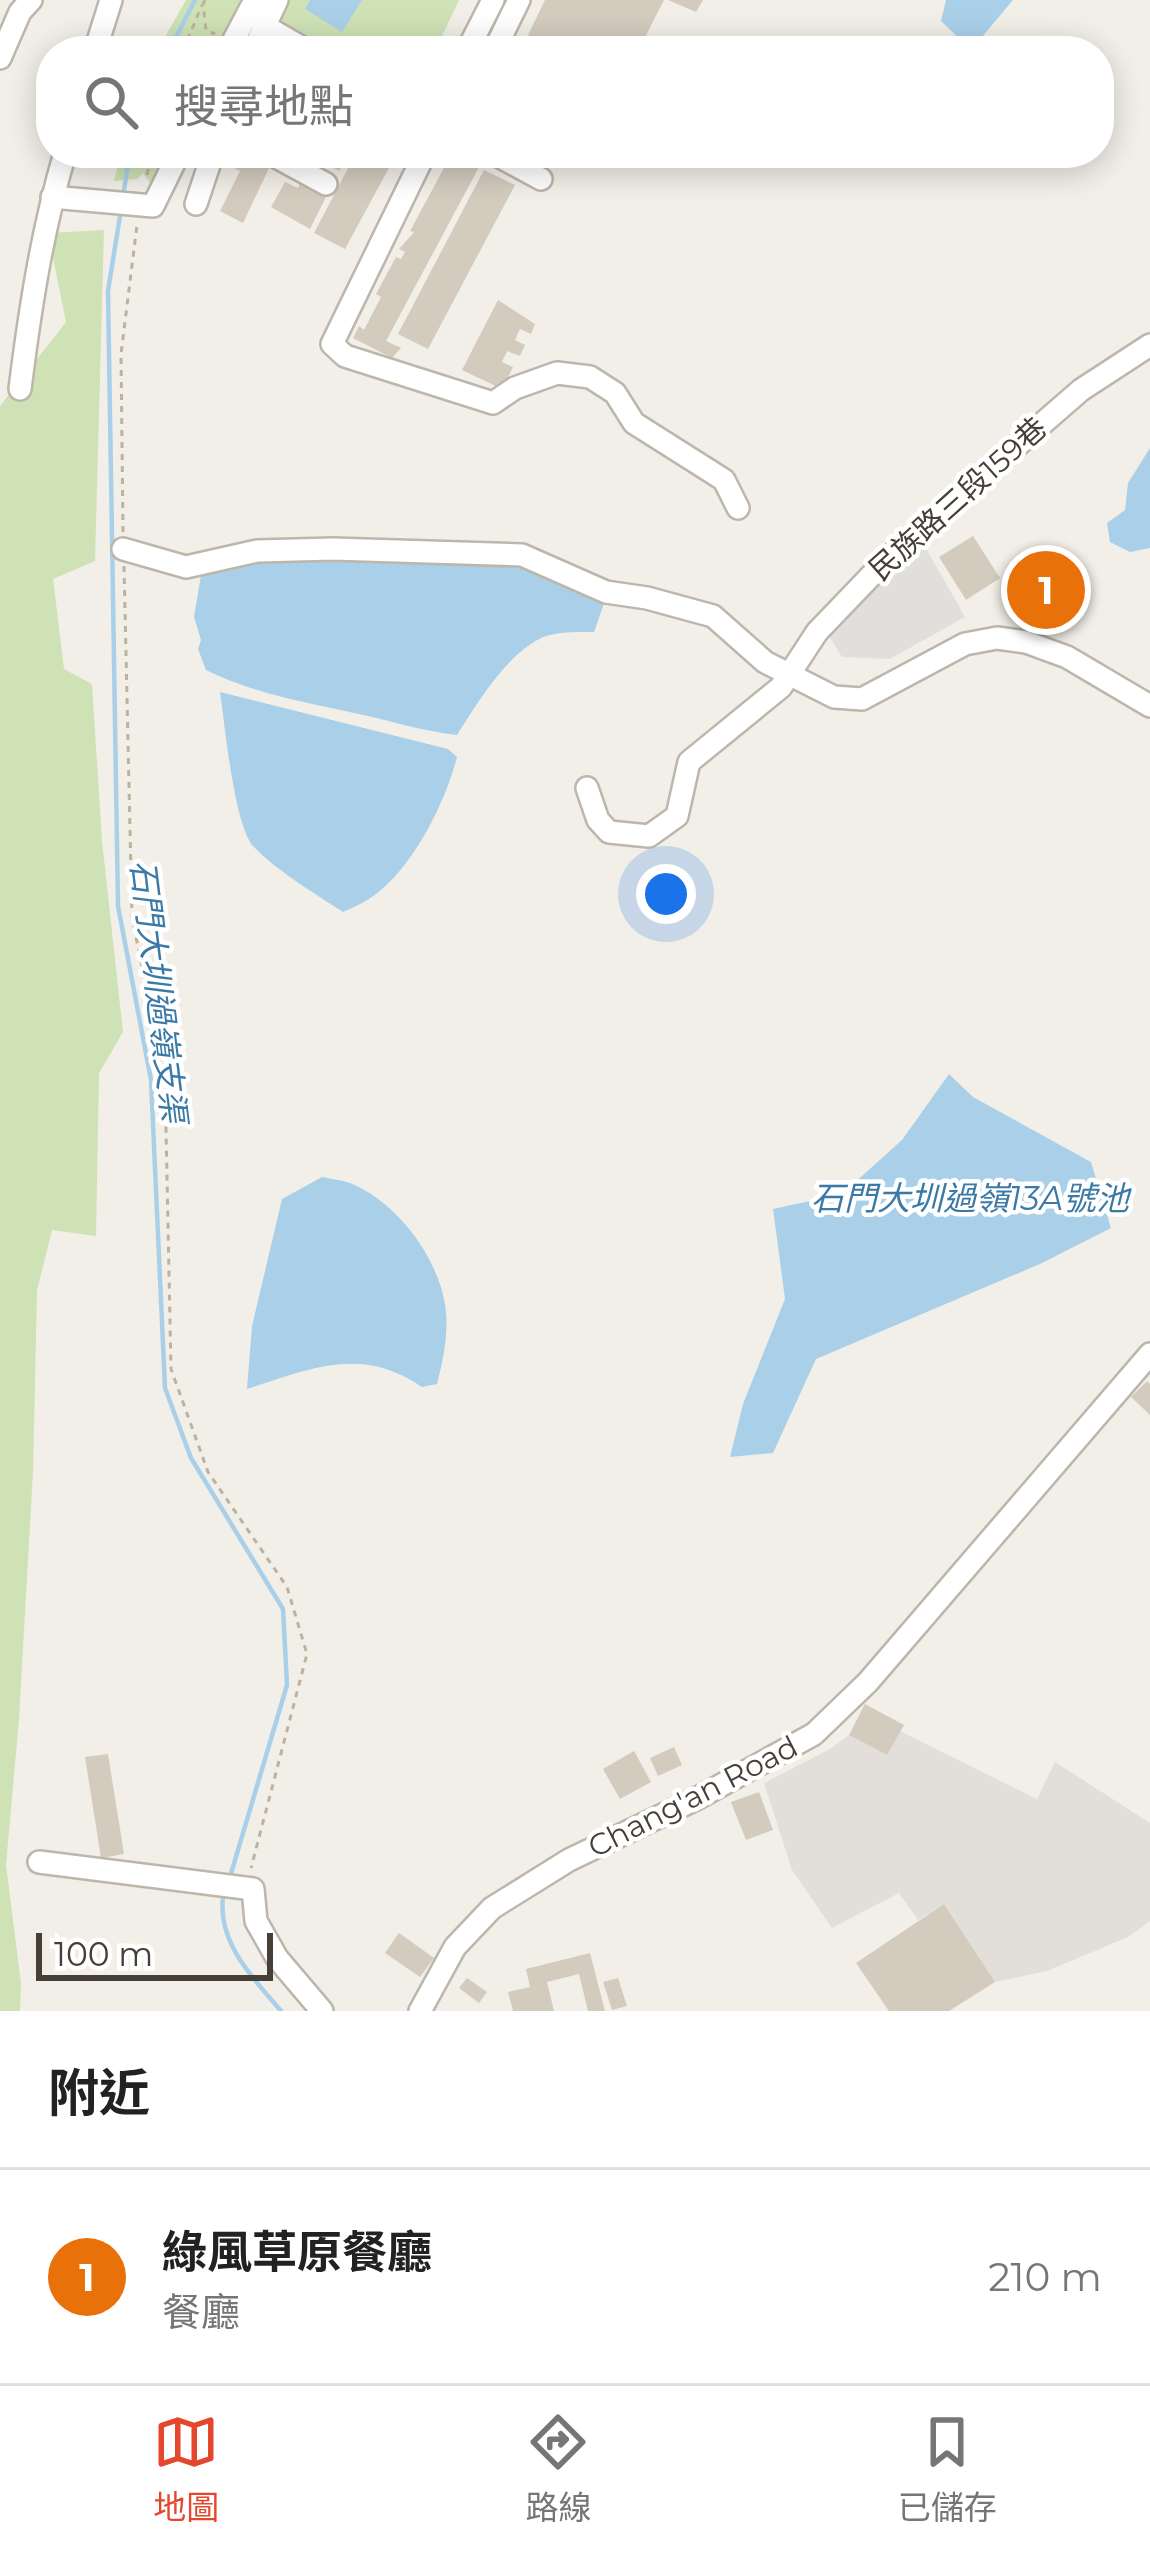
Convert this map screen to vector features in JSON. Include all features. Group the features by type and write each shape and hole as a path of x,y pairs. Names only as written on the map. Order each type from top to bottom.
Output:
{"street":[{"path":"0,58 20,12 31,0"},
{"path":"100,36 111,0"},
{"path":"242,36 255,0"},
{"path":"252,36 277,0"},
{"path":"475,36 493,0"},
{"path":"501,36 519,0"},
{"path":"263,26 281,36"},
{"path":"20,389 32,290 60,168"},
{"path":"52,196 153,206 172,168"},
{"path":"196,204 209,168"},
{"path":"297,168 326,184"},
{"path":"418,168 332,344 345,356 493,404 514,388 557,374 590,377 615,393 634,423 724,481 738,508"},
{"path":"522,168 541,178"},
{"name":"民族路三段159巷","path":"587,788 598,820 609,832 650,836 676,816 688,763 781,686 817,632 889,557 1081,390 1150,345"},
{"path":"123,549 186,567 257,551 522,555 606,592 713,616 765,662 834,697 862,699 965,644 997,638 1026,642 1067,657 1150,706"},
{"name":"Chang'an Road","path":"420,2011 454,1947 492,1908 569,1860 814,1735 868,1682 1150,1354"},
{"path":"39,1862 254,1889 256,1922 277,1958 322,2011"}],"path":[{"path":"204,2 206,29 218,36"},
{"path":"190,36 204,2"},
{"path":"148,168 139,205 121,354 123,549 132,917 165,1082 171,1369 208,1472 287,1587 307,1654 246,1887"}],"shaded area":[{"path":"915,529 965,617 890,659 842,657 823,626"},
{"path":"900,1731 1037,1799 1055,1762 1150,1823 1150,1921 1128,1937 1047,1971 995,1982 944,1904 918,1920 899,1893 832,1928 792,1870 764,1783 849,1735 887,1755"}],"green space":[{"path":"186,0 246,0 225,36 166,36"},
{"path":"287,0 459,0 442,36 299,36 278,25 277,15"},
{"path":"117,168 160,168 150,183 143,173 137,179 114,181"},
{"path":"104,230 95,561 53,579 64,669 92,684 102,841 123,1032 99,1073 96,1236 52,1230 37,1290 33,1472 6,1865 21,1983 20,2011 0,2011 0,406 66,322 48,233"}],"water":[{"path":"310,0 362,0 342,32 305,9"},
{"path":"946,0 1013,0 983,36 957,36 941,21"},
{"path":"1150,448 1150,548 1130,552 1110,542 1107,523 1125,510 1128,483"},
{"path":"304,556 525,568 562,576 607,595 594,632 558,633 532,643 496,678 457,735 278,696 206,670 194,617 201,575 216,566"},
{"path":"220,692 448,749 457,757 424,836 399,872 369,899 343,912 253,846 236,796"},
{"name":"石門大圳過嶺13A號池","path":"949,1074 973,1097 1091,1162 1111,1228 1040,1264 816,1359 773,1453 730,1457 743,1404 785,1299 773,1209 842,1194 902,1140"},
{"path":"322,1177 367,1191 397,1215 422,1246 444,1299 444,1353 437,1384 422,1387 400,1374 356,1364 314,1369 247,1389 252,1326 282,1199"}],"building":[{"path":"545,0 664,0 646,36 528,35"},
{"path":"668,0 703,0 696,12"},
{"path":"234,168 269,168 243,223 220,211 240,171"},
{"path":"348,168 389,168 345,249 314,233"},
{"path":"444,168 478,168 386,341 401,348 392,358 353,338 359,326 364,330 381,297 376,294 396,257 401,259 405,252 399,249 414,232 410,231"},
{"path":"484,170 515,185 428,349 398,334"},
{"path":"302,179 328,193 310,229 271,207 285,182 298,188"},
{"path":"498,300 535,324 531,334 520,329 515,340 525,345 520,356 507,351 502,362 513,367 502,389 462,370"},
{"path":"973,536 1000,578 966,600 939,557"},
{"path":"1046,557 1059,579 1080,567 1089,584 1039,620 1014,575"},
{"path":"1147,1381 1150,1384 1150,1415 1131,1397"},
{"path":"865,1704 904,1725 887,1755 849,1735"},
{"path":"674,1747 682,1765 658,1776 650,1758"},
{"path":"634,1751 651,1782 620,1799 603,1769"},
{"path":"108,1754 124,1854 101,1858 85,1757"},
{"path":"759,1792 773,1830 746,1840 731,1802"},
{"path":"944,1904 995,1982 949,2011 889,2011 856,1963"},
{"path":"399,1933 434,1958 420,1977 385,1953"},
{"path":"590,1953 605,2011 588,2011 579,1974 547,1982 554,2011 513,2011 508,1992 530,1987 526,1969"},
{"path":"467,1978 487,1992 479,2003 459,1988"},
{"path":"618,1978 627,2006 612,2010 603,1982"}],"waterway":[{"name":"石門大圳過嶺支渠","path":"177,36 195,0"},
{"name":"石門大圳過嶺支渠","path":"124,190 128,168"},
{"name":"石門大圳過嶺支渠","path":"120,216 108,291 118,906 151,1080 165,1388 191,1458 283,1609 287,1685 230,1877"},
{"name":"石門大圳過嶺支渠","path":"223,1897 232,1945 281,2011"}],"place":[{"name":"綠風草原餐廳","path":"1046,590"}]}
